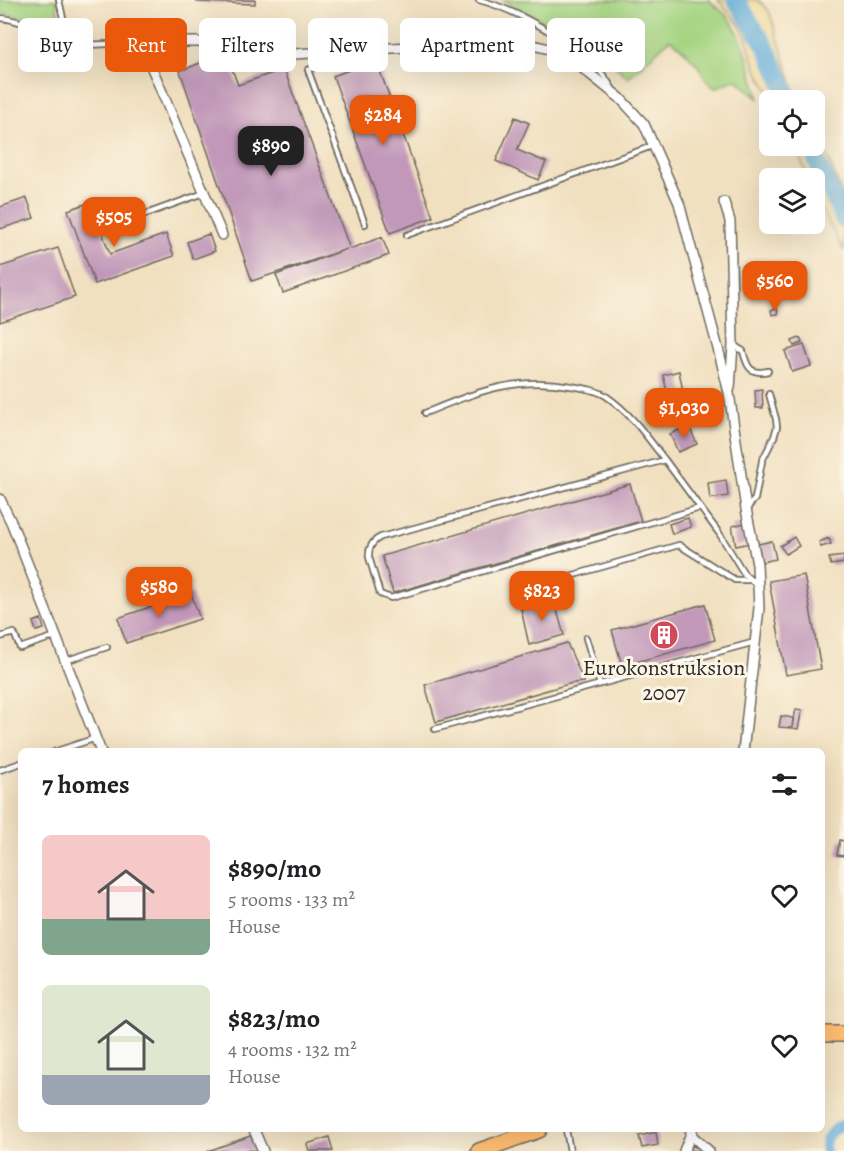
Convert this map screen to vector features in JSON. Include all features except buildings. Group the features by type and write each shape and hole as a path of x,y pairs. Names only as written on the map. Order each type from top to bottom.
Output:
{"main road":[{"path":"479,1151 504,1146 535,1132"}],"street":[{"path":"187,42 254,47 278,55 308,53"},
{"path":"388,48 491,42 537,46 553,50 568,58 620,98 644,124 655,145 679,203 729,393 746,509 758,564 755,642 743,748"},
{"path":"154,72 222,235"},
{"path":"724,202 730,221 733,345 729,393"},
{"path":"0,499 100,748"},
{"path":"255,1132 263,1151"},
{"path":"684,1151 691,1132 710,1151"}],"lane":[{"path":"59,0 63,18"},
{"path":"479,0 491,2 559,38 596,67 620,98"},
{"path":"0,18 18,21 70,42 105,43"},
{"path":"309,72 365,224"},
{"path":"407,236 655,145"},
{"path":"113,226 204,193"},
{"path":"733,345 744,351 750,369 759,373 768,371"},
{"path":"425,413 471,394 519,382 544,382 586,388 604,394 629,414 700,508 745,574 756,584"},
{"path":"746,509 755,500 762,461 777,427 769,394"},
{"path":"665,460 376,539 368,551 377,588 384,597 396,597 700,508"},
{"path":"514,592 679,545 735,580 756,584"},
{"path":"0,637 14,633 20,648 56,636"},
{"path":"586,638 600,684"},
{"path":"435,729 755,642"},
{"path":"65,661 107,647"},
{"path":"66,748 96,738"},
{"path":"0,770 18,764"},
{"path":"566,1132 570,1151"}],"green space":[{"path":"0,0 56,0 59,18 27,18 0,13"},
{"path":"502,0 709,0 733,24 747,55 759,99 736,79 715,88 712,86 691,58 670,39 645,62 645,18 547,18 547,23"},
{"path":"622,72 634,72 628,78"}],"sand":[{"path":"718,0 758,0 769,11 795,90 768,90 756,69 745,35"},
{"path":"825,150 844,199 844,251 825,217 825,168 804,168 799,156 825,156"}],"waterway":[{"path":"736,0 766,47 785,90"},
{"path":"815,156 844,220"},
{"path":"826,1151 825,1146 829,1134 844,1124"}],"place":[{"name":"Eurokonstruksion 2007","path":"664,635"}]}
